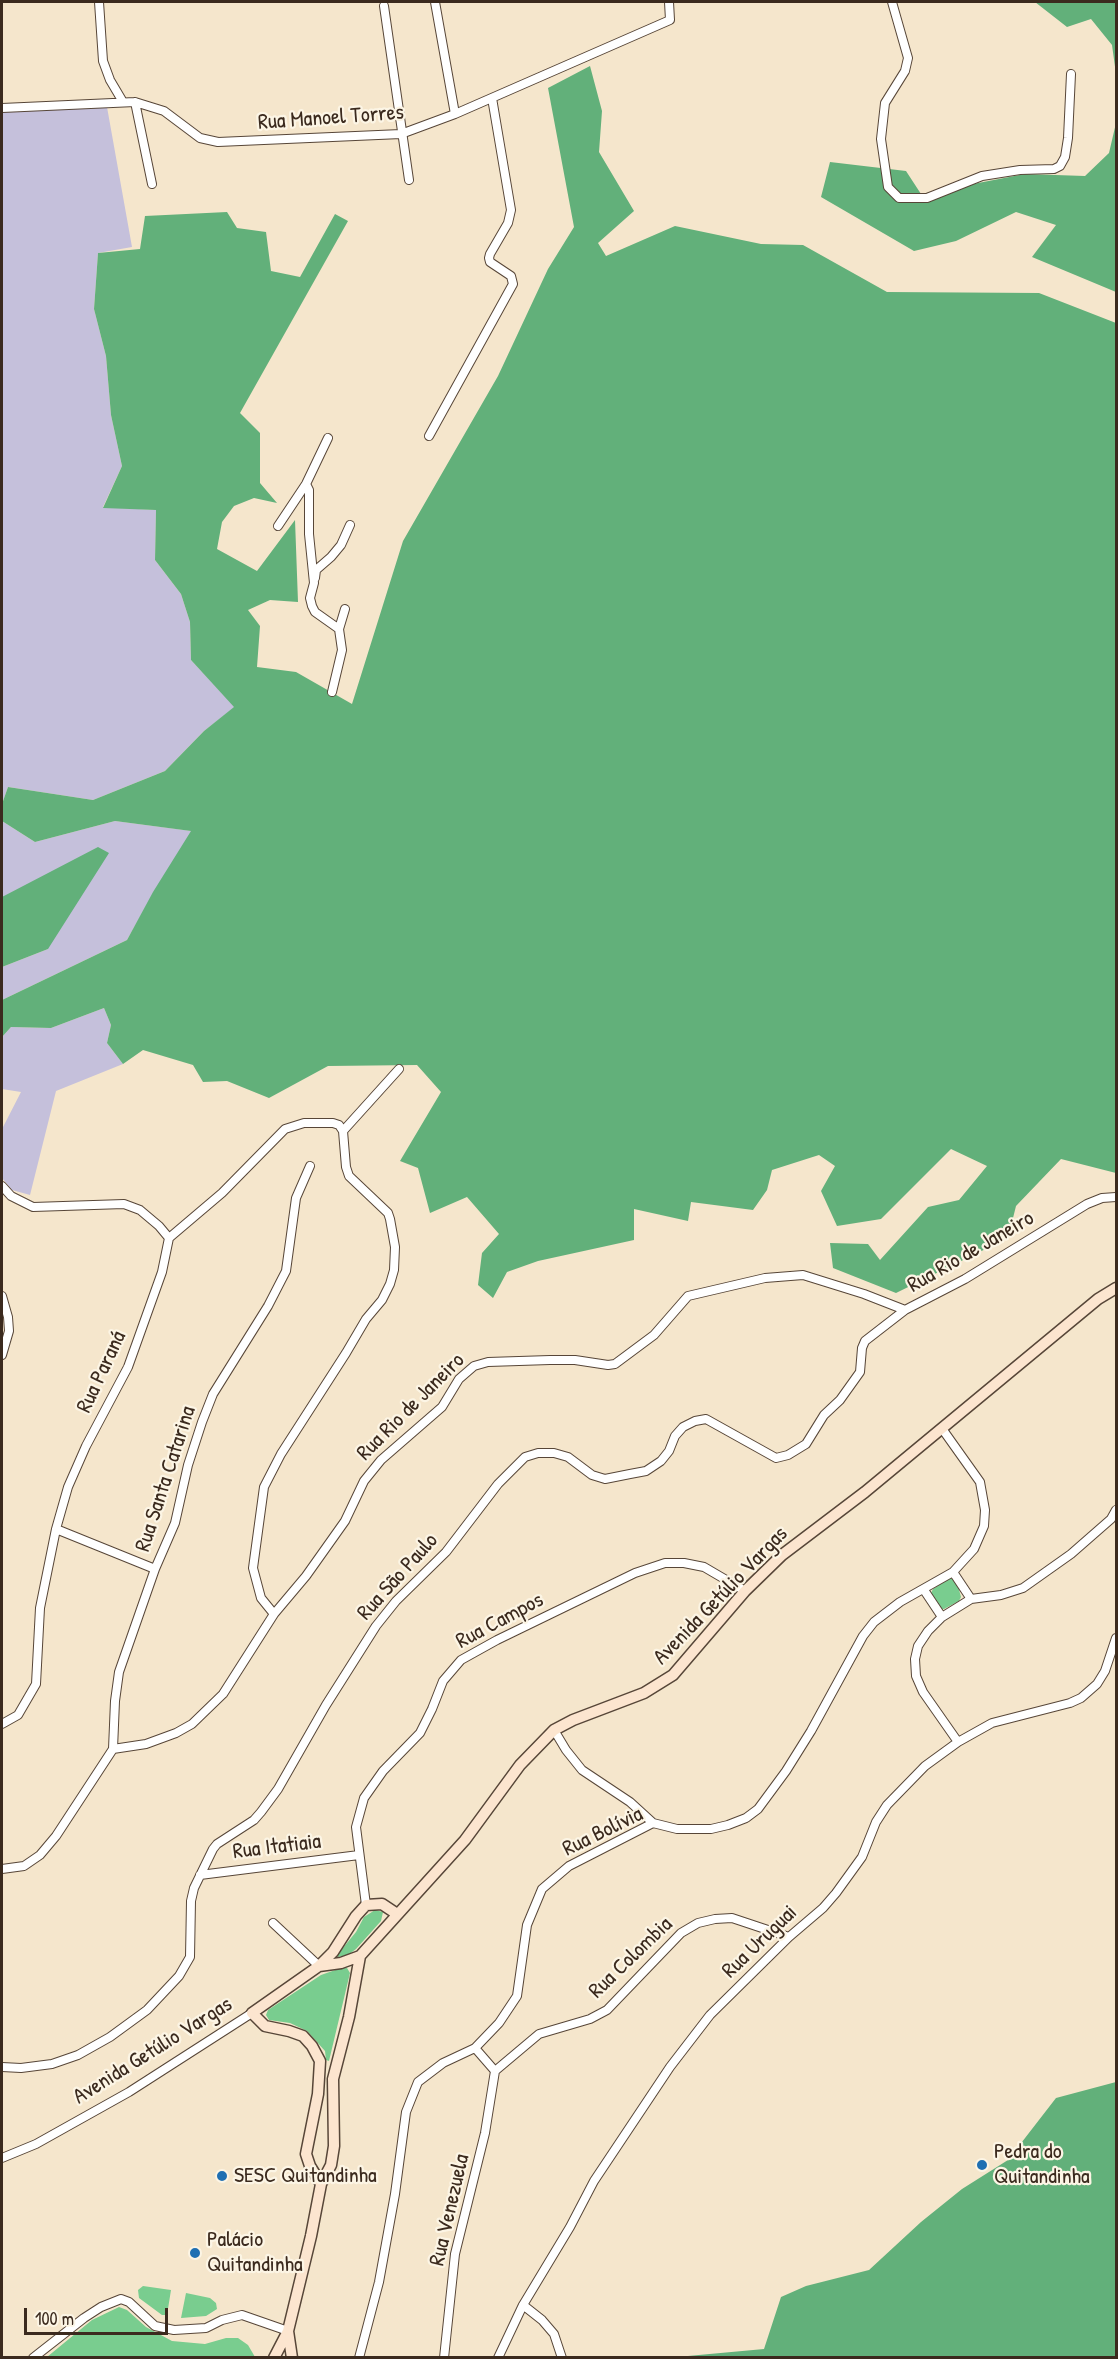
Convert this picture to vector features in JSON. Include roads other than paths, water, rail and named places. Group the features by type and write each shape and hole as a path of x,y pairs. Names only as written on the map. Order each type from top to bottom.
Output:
{"street":[{"path":"99,2 103,61 110,80 123,102"},
{"path":"435,2 455,114"},
{"name":"Rua Manoel Torres","path":"2,108 135,102 164,111 200,138 218,142 401,134 455,114 670,20 669,2"},
{"path":"892,2 908,58 905,71 885,103 881,139 888,187 899,198 927,198 982,176 1020,170 1054,169 1060,166 1065,157 1068,138 1071,74"},
{"path":"384,6 409,180"},
{"path":"429,436 513,284 509,273 489,258 508,223 511,210 492,98"},
{"path":"135,102 152,184"},
{"path":"278,526 306,484 328,438"},
{"path":"306,484 309,492 309,534 314,582"},
{"path":"339,629 315,612 310,598 316,570 332,557 350,525"},
{"path":"332,692 342,650 339,629 345,609"},
{"path":"343,1131 399,1069"},
{"path":"2,1186 12,1196 33,1207 124,1204 140,1210 169,1238 222,1193 285,1129 304,1123 320,1122 339,1125 343,1131 349,1176 388,1213 395,1247 394,1270 382,1300 366,1319 266,1480 253,1569 261,1598 274,1614"},
{"name":"Rua Santa Catarina","path":"113,1749 119,1672 155,1569 175,1522 188,1466 213,1394 268,1306 286,1270 296,1198 309,1166"},
{"name":"Rua Rio de Janeiro","path":"113,1749 146,1744 176,1733 192,1724 223,1694 274,1614 306,1576 345,1521 364,1480 381,1460 442,1407 459,1379 480,1363 575,1360 615,1364 654,1335 688,1296 765,1278 803,1275 864,1294 905,1310 965,1279 1087,1204 1102,1198 1116,1197"},
{"name":"Rua Paraná","path":"2,1724 18,1715 36,1684 40,1608 56,1529 77,1465 128,1367 159,1283 169,1238"},
{"name":"Avenida Getúlio Vargas","path":"319,1966 341,1963 360,1956 465,1840 520,1764 554,1730 573,1720 644,1693 664,1682 685,1664 745,1591 782,1555 943,1430 1098,1299 1116,1288"},
{"path":"2,1296 9,1331 2,1355"},
{"name":"Rua São Paulo","path":"2,2067 21,2068 52,2064 78,2055 110,2037 147,2010 179,1976 190,1957 191,1901 200,1875 218,1844 254,1820 278,1788 359,1651 387,1611 446,1552 498,1484 525,1457 538,1453 568,1457 592,1475 605,1479 646,1471 661,1461 669,1451 675,1436 683,1427 706,1419 776,1458 789,1455 806,1444 824,1415 840,1400 860,1372 862,1348 865,1341 905,1310"},
{"name":"Rua Bolívia","path":"475,2048 499,2024 517,1996 527,1925 543,1889 569,1866 653,1823 677,1829 711,1829 728,1826 746,1818 758,1809 786,1771 811,1731 863,1636 885,1612 953,1572 974,1549 984,1526 985,1510 981,1482 943,1430"},
{"path":"958,1742 923,1692 916,1676 915,1659 918,1646 928,1631 942,1617 971,1599 1000,1595 1023,1588 1046,1574 1111,1519 1116,1510"},
{"path":"56,1529 155,1569"},
{"name":"Rua Campos","path":"366,1905 356,1827 364,1798 371,1785 394,1757 420,1733 448,1674 472,1653 635,1573 665,1563 684,1563 704,1567 745,1591"},
{"path":"953,1572 971,1599"},
{"path":"924,1590 942,1617"},
{"name":"Rua Uruguai","path":"498,2358 523,2305 610,2154 670,2067 710,2015 789,1937 823,1908 848,1878 862,1857 876,1822 887,1805 925,1766 958,1742 992,1723 1070,1703 1081,1698 1097,1684 1105,1671 1116,1638"},
{"path":"554,1730 582,1770 630,1802 653,1823"},
{"path":"2,1869 24,1866 40,1855 56,1836 113,1749"},
{"name":"Rua Itatiaia","path":"200,1875 359,1855"},
{"path":"366,1905 382,1904 397,1914"},
{"name":"Avenida Getúlio Vargas","path":"2,2158 36,2144 129,2092 252,2013 319,1966 333,1952 356,1916 366,1905"},
{"name":"Rua Colombia","path":"495,2071 539,2034 590,2019 607,2010 681,1933 698,1923 715,1918 732,1918 789,1937"},
{"path":"273,1923 319,1966"},
{"path":"274,2358 288,2331 321,2184 331,2165 334,2146 333,2079 349,2017 360,1956"},
{"path":"252,2013 265,2026 303,2036 312,2046 320,2061 320,2078 306,2154 321,2184"},
{"path":"359,2358 379,2282 410,2096 418,2082 428,2073 443,2062 475,2048 495,2071"},
{"name":"Rua Venezuela","path":"444,2358 455,2254 485,2133 495,2071"},
{"path":"320,2078 333,2079"},
{"path":"313,2118 332,2118"},
{"path":"33,2358 84,2318 101,2307 121,2300 129,2302 155,2326 174,2330 206,2328 242,2314 288,2331"},
{"path":"523,2305 542,2320 554,2334 562,2358"},
{"path":"288,2331 292,2358"}],"place":[{"name":"Pedra do Quitandinha","path":"982,2165"},
{"name":"SESC Quitandinha","path":"222,2176"},
{"name":"Palácio Quitandinha","path":"195,2253"}]}
